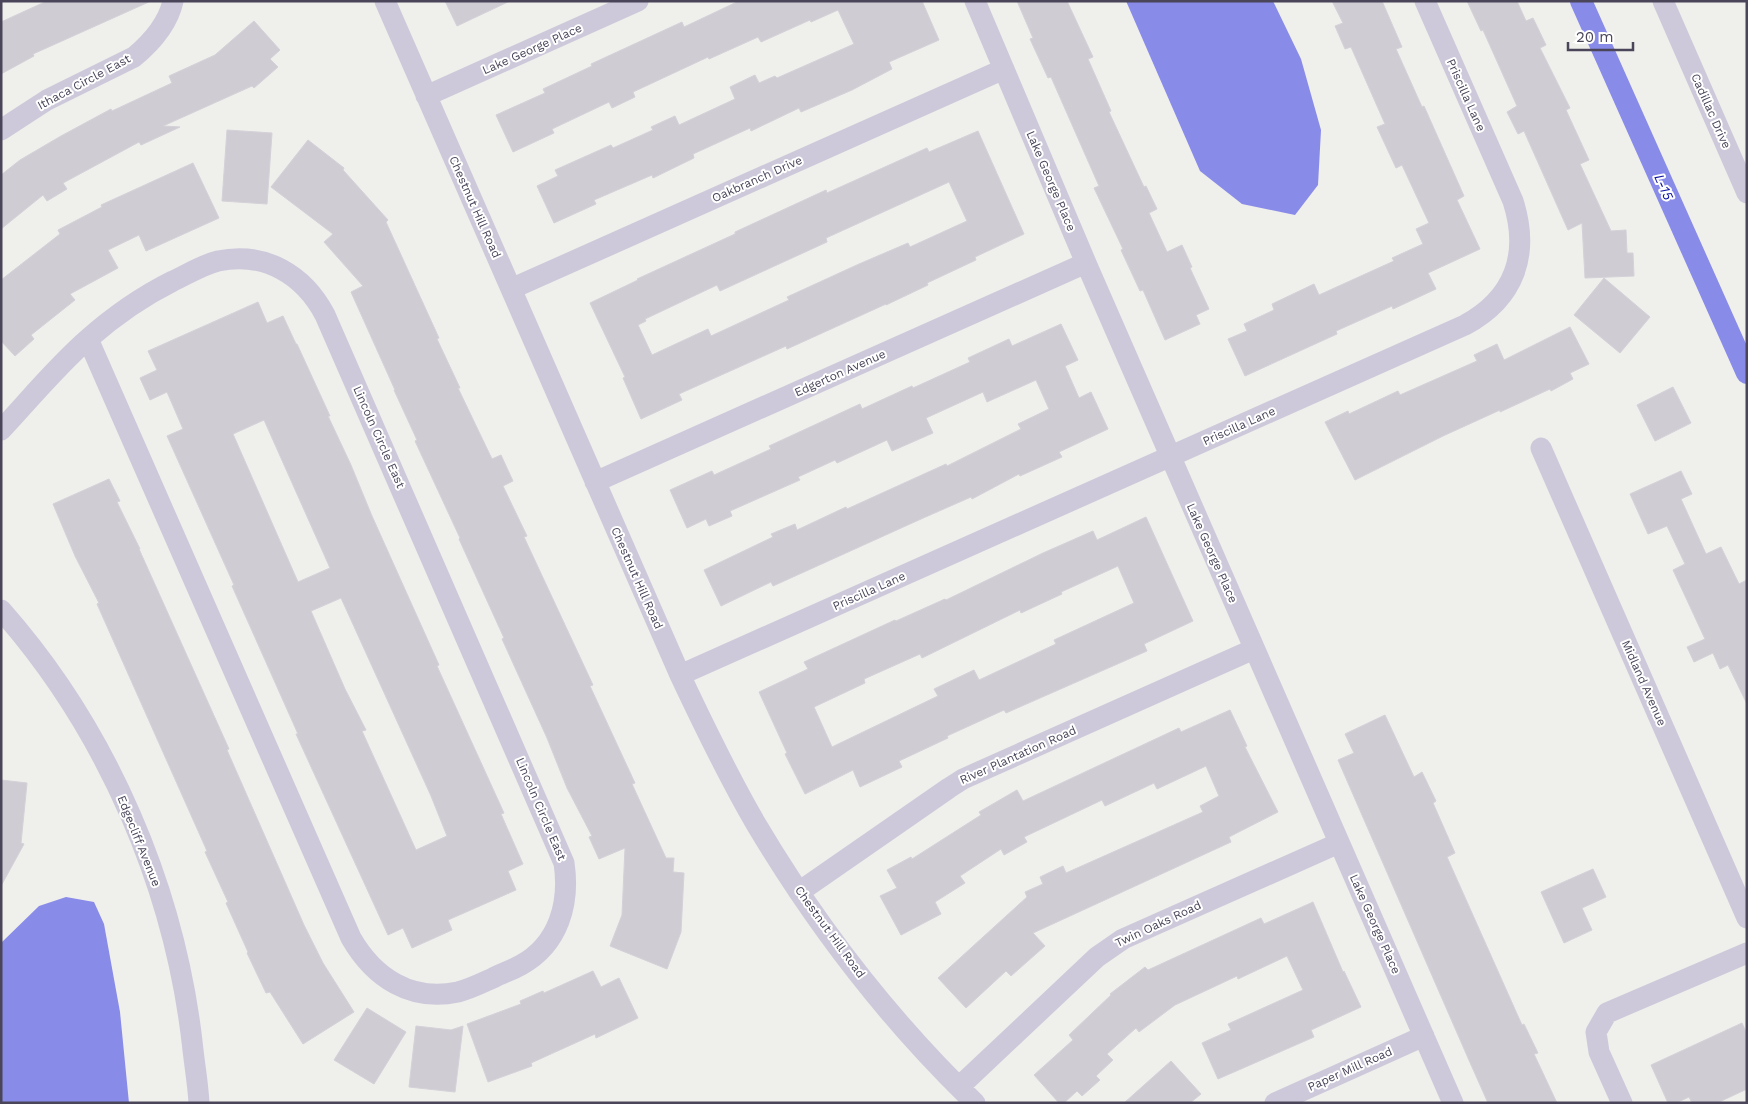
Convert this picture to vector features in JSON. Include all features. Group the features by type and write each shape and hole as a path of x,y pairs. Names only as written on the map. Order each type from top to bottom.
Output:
{"street":[{"name":"Ithaca Circle East","path":"1,130 47,100 134,57 158,34 173,1"},
{"name":"Chestnut Hill Road","path":"384,1 680,675 716,750 756,824 799,892 848,960 895,1018 975,1103"},
{"name":"Lake George Place","path":"426,96 638,1"},
{"name":"Lake George Place","path":"975,1 1086,263 1453,1103"},
{"name":"Priscilla Lane","path":"680,675 1480,317 1503,294 1517,265 1520,249 1518,217 1425,1"},
{"name":"Cadillac Drive","path":"1663,1 1747,193"},
{"name":"Oakbranch Drive","path":"511,289 1004,69"},
{"name":"Lincoln Circle East","path":"1,430 88,339 127,308 156,290 202,267 234,259 266,263 295,277 307,288 318,301 345,360 564,863 566,898 562,914 556,929 535,954 522,964 459,992 426,994 410,990 388,980 369,965 359,952 347,929 88,339"},
{"name":"Edgerton Avenue","path":"595,482 1086,263"},
{"name":"Midland Avenue","path":"1541,448 1747,918"},
{"name":"Edgecliff Avenue","path":"1,610 52,676 79,716 110,773 137,831 159,892 177,954 190,1017 198,1103"},
{"name":"River Plantation Road","path":"799,892 963,780 1254,650"},
{"name":"Twin Oaks Road","path":"959,1087 1109,947 1123,939 1339,843"},
{"path":"1622,1103 1599,1052 1596,1032 1607,1013 1747,953"},
{"name":"Paper Mill Road","path":"1275,1103 1424,1036"}],"shaded area":[{"path":"1126,1 1273,1 1301,59 1321,130 1318,185 1295,215 1242,204 1200,171"},
{"path":"66,897 94,902 104,924 120,1012 129,1103 1,1103 1,943 39,906"}],"building":[{"path":"47,1 151,1 33,54 34,56 1,74 1,22"},
{"path":"445,1 510,1 457,26"},
{"path":"739,1 922,1 939,40 889,62 892,69 852,90 801,112 799,108 751,131 750,128 693,154 694,158 653,178 652,175 594,200 596,204 554,223 537,186 558,176 555,170 611,145 613,148 653,130 651,127 675,116 679,125 735,99 730,87 755,75 759,83 775,76 777,78 854,44 838,10 811,22 810,20 761,42 758,37 709,59 708,57 633,92 635,97 612,108 609,102 552,129 554,133 513,152 496,115 545,93 543,89 592,66 591,64 682,22 684,27"},
{"path":"1017,1 1067,1 1093,57 1088,59 1111,111 1109,112 1144,187 1146,186 1157,209 1149,213 1167,252 1182,245 1192,267 1190,268 1209,309 1196,315 1200,324 1165,340 1143,290 1140,291 1121,250 1123,249 1094,188 1099,186 1051,77 1048,78 1030,39 1033,38"},
{"path":"1332,1 1382,1 1402,47 1396,49 1464,196 1457,200 1480,249 1428,273 1436,289 1393,309 1392,306 1336,331 1337,334 1245,376 1228,339 1247,331 1244,324 1274,310 1272,304 1314,284 1319,295 1394,261 1392,258 1423,244 1416,229 1429,223 1402,165 1396,168 1377,127 1385,124 1351,47 1345,49 1335,26 1343,23"},
{"path":"1467,1 1517,1 1526,21 1533,18 1546,45 1540,48 1570,108 1566,110 1589,160 1580,164 1611,231 1626,230 1627,253 1633,253 1634,276 1585,278 1582,223 1568,230 1524,131 1518,134 1507,112 1517,106 1483,30 1481,31"},
{"path":"254,21 280,50 270,59 278,67 254,88 252,86 163,126 180,127 141,145 139,142 63,183 67,189 47,201 43,195 1,229 1,175 20,160 111,109 112,111 172,83 169,76 215,55"},
{"path":"227,130 272,133 267,204 222,201"},
{"path":"978,131 1024,234 975,257 976,260 886,305 787,349 786,346 679,394 682,400 641,419 623,378 625,377 590,303 826,190 827,193 927,148 929,152","holes":["949,182 967,221 910,247 908,243 859,264 787,297 789,300 711,336 708,329 652,355 638,325 646,321 645,319 717,285 720,291 827,242 826,238"]},
{"path":"308,140 344,168 343,170 388,220 386,222 439,338 437,339 460,388 458,388 492,459 501,455 513,481 503,486 527,536 524,537 593,685 590,686 635,783 632,784 666,858 674,858 673,872 684,873 681,932 667,969 610,946 622,915 625,848 599,859 589,837 592,836 567,788 547,738 502,639 504,638 415,441 417,440 351,292 363,286 324,242 333,234 271,187"},
{"path":"193,163 219,218 146,251 139,235 108,250 118,268 70,294 75,300 31,335 34,339 15,356 1,341 1,280 60,234 58,230 102,207 101,205"},
{"path":"1604,278 1650,317 1620,353 1574,315"},
{"path":"258,302 267,323 283,316 330,416 328,416 439,665 437,666 504,813 501,814 523,864 508,871 516,890 448,920 452,930 412,948 403,928 388,935 296,734 298,734 232,586 234,585 167,436 183,429 167,392 150,400 140,378 157,370 148,351","holes":["264,420 330,568 298,582 233,434","341,598 431,796 447,836 416,850 362,731 366,730 345,689 311,611"]},
{"path":"1061,324 1078,360 1065,366 1079,398 1091,392 1108,429 1059,452 1062,457 1020,476 1019,474 972,499 971,497 773,586 771,582 721,606 704,570 773,537 771,534 795,524 797,530 946,464 947,466 1021,429 1018,424 1049,409 1036,380 987,402 983,392 926,418 933,433 892,451 887,440 837,463 835,460 798,477 800,480 730,511 732,516 709,526 706,519 687,528 670,490 712,471 714,475 771,449 769,446 860,404 862,409 912,386 913,388 970,362 968,358 1009,339 1012,346"},
{"path":"1570,327 1589,364 1570,373 1573,379 1551,391 1550,389 1443,436 1355,480 1325,422 1348,411 1349,414 1398,391 1400,395 1477,361 1474,355 1497,344 1504,360"},
{"path":"1673,387 1691,423 1655,441 1637,405"},
{"path":"1681,471 1692,494 1681,499 1706,554 1721,547 1739,584 1747,580 1747,704 1728,665 1720,669 1713,653 1694,662 1687,647 1705,639 1673,570 1685,564 1667,526 1648,534 1630,494"},
{"path":"109,479 120,501 117,502 140,549 229,749 227,750 304,925 323,963 354,1012 303,1044 270,992 266,993 247,953 226,903 228,902 205,852 207,851 97,604 99,603 75,556 53,504"},
{"path":"1146,517 1193,621 1144,644 1147,651 1006,713 1004,710 947,736 948,738 899,761 902,767 860,787 853,770 805,794 785,754 787,753 759,692 808,669 804,662 895,620 946,600 1043,553 1093,531 1097,540","holes":["1118,566 1134,603 1054,640 1056,644 979,680 974,670 934,689 938,696 832,747 814,707 865,683 864,679 920,654 922,658 1020,610 1021,613"]},
{"path":"1230,710 1247,746 1245,747 1278,812 1229,837 1231,842 1033,933 1045,946 1011,976 1006,971 966,1008 938,978 1027,897 1025,892 1043,884 1040,877 1063,866 1066,873 1203,812 1200,806 1219,796 1206,766 1157,789 1154,783 1105,806 1102,800 1024,837 1027,842 1004,855 1001,849 960,876 965,883 935,902 941,914 901,935 880,896 897,888 887,870 911,857 912,859 981,815 979,812 1017,790 1023,801 1179,728 1181,732"},
{"path":"1385,715 1414,777 1422,772 1436,801 1433,803 1455,853 1447,857 1522,1025 1524,1024 1538,1053 1534,1054 1557,1103 1488,1103 1468,1058 1338,760 1354,753 1345,734"},
{"path":"1,780 27,783 21,843 24,844 1,886"},
{"path":"1593,869 1606,897 1582,908 1592,930 1564,943 1541,892"},
{"path":"1313,902 1343,972 1361,1007 1311,1030 1314,1037 1218,1079 1202,1043 1231,1030 1228,1024 1303,990 1287,956 1238,979 1237,976 1175,1005 1139,1032 1136,1028 1107,1054 1113,1060 1096,1076 1100,1080 1082,1096 1077,1091 1064,1103 1059,1103 1034,1075 1073,1040 1069,1035 1110,994 1145,967 1148,970 1261,918 1264,924"},
{"path":"593,971 601,987 619,978 638,1018 596,1038 595,1034 531,1063 532,1066 488,1082 467,1024 521,1004 520,1001 543,991 544,993"},
{"path":"367,1008 406,1032 374,1084 334,1060"},
{"path":"1742,1023 1747,1034 1747,1089 1717,1103 1692,1103 1689,1097 1676,1103 1668,1103 1651,1065"},
{"path":"416,1026 451,1030 463,1026 455,1092 409,1087"},
{"path":"1171,1061 1201,1094 1190,1103 1124,1103"}],"waterway":[{"name":"L-15","path":"1581,1 1747,373"}]}
